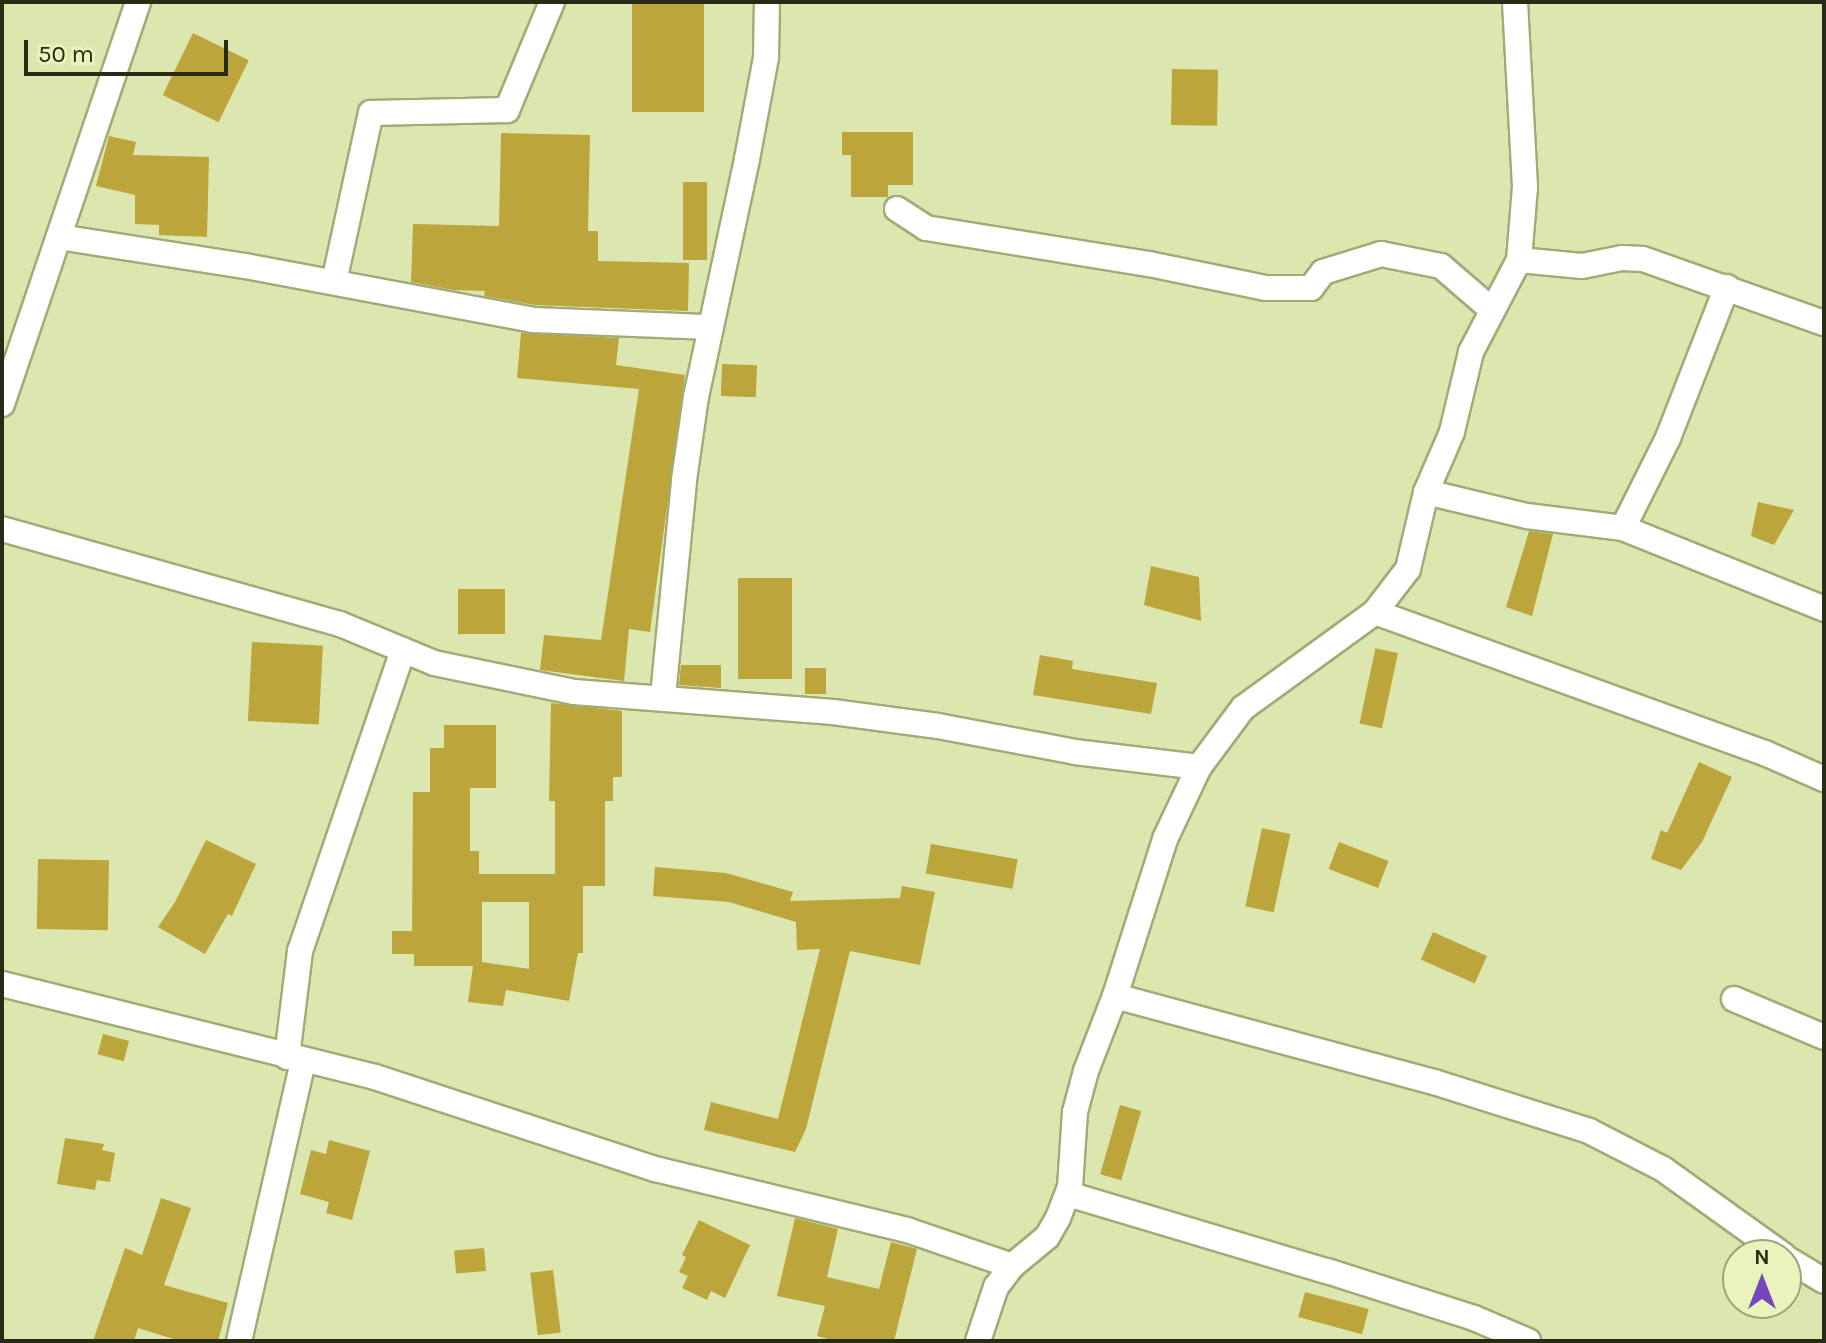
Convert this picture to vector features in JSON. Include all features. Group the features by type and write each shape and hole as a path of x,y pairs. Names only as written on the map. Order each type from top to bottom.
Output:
{"street":[{"path":"334,282 371,113 507,110 552,2"},
{"path":"663,696 684,480 711,327 728,262 766,57 767,2"},
{"path":"978,1341 996,1287 1012,1266 1047,1237 1068,1194 1075,1112 1086,1071 1115,996 1165,839 1199,767 1243,708 1375,612 1408,569 1426,492 1452,432 1471,352 1519,260 1525,187 1515,2"},
{"path":"2,404 59,237 130,7"},
{"path":"897,209 926,228 1149,264 1266,288 1311,288 1323,272 1381,254 1441,266 1492,310"},
{"path":"59,237 334,282 533,320 711,327"},
{"path":"1519,260 1582,266 1622,258 1643,259 1824,323"},
{"path":"1623,528 1668,438 1727,287"},
{"path":"1426,492 1527,516 1623,528 1824,609"},
{"path":"2,529 326,619 434,663 574,692 663,696 833,712 938,726 1075,752 1199,767"},
{"path":"1375,612 1765,753 1824,779"},
{"path":"239,1341 295,1059 300,951 403,650"},
{"path":"2,984 375,1077 655,1169 907,1230 1012,1266"},
{"path":"1115,996 1368,1063 1589,1131 1663,1169 1760,1239"},
{"path":"1734,999 1824,1037"},
{"path":"1068,1194 1341,1275 1474,1318 1528,1341"},
{"path":"1802,1265 1822,1274"}],"building":[{"path":"632,2 704,2 704,112 632,112"},
{"path":"193,33 249,60 218,122 163,95"},
{"path":"1172,69 1218,70 1217,126 1171,125"},
{"path":"842,132 913,132 913,185 888,185 888,197 851,197 851,155 842,155"},
{"path":"501,133 590,135 588,231 598,231 598,261 689,263 688,311 535,305 484,296 485,291 453,290 411,282 413,224 499,226"},
{"path":"109,136 136,142 133,155 209,157 207,237 159,235 159,225 135,224 135,195 96,186"},
{"path":"683,182 707,182 707,260 683,260"},
{"path":"521,333 619,338 616,365 685,375 650,632 629,629 624,681 540,670 544,635 601,640 639,389 517,378"},
{"path":"722,364 757,365 756,397 721,396"},
{"path":"1758,502 1794,510 1774,545 1751,536"},
{"path":"1529,531 1553,534 1532,616 1506,607"},
{"path":"1151,566 1199,577 1201,621 1144,605"},
{"path":"738,578 792,578 792,679 738,679"},
{"path":"458,589 505,589 505,634 458,634"},
{"path":"252,642 323,646 319,725 248,721"},
{"path":"1376,648 1398,653 1382,728 1359,724"},
{"path":"1040,655 1073,661 1072,669 1157,683 1151,714 1033,695"},
{"path":"681,665 721,665 721,688 679,685"},
{"path":"805,668 826,668 826,694 805,694"},
{"path":"551,703 622,711 622,777 613,777 613,801 605,801 605,886 583,886 583,953 578,953 569,1001 506,990 503,1006 468,1002 473,966 414,966 414,954 392,954 392,931 412,931 413,792 430,792 430,748 444,748 444,725 496,725 496,788 470,788 470,851 479,851 479,874 555,874 555,801 549,801","holes":["482,902 529,902 529,969 482,962"]},
{"path":"1699,762 1732,777 1702,842 1681,870 1651,859 1661,830 1667,833"},
{"path":"1262,828 1290,834 1274,912 1245,906"},
{"path":"206,840 256,864 232,916 228,914 205,954 158,927 175,902"},
{"path":"1339,842 1388,861 1378,888 1329,869"},
{"path":"931,844 1018,859 1012,889 926,874"},
{"path":"38,859 109,860 108,930 37,929"},
{"path":"655,867 726,873 793,892 790,901 900,898 902,886 935,892 920,965 850,951 806,1129 795,1152 704,1130 711,1102 778,1119 820,949 797,950 796,922 729,902 653,896"},
{"path":"1433,932 1487,956 1475,983 1421,959"},
{"path":"103,1034 129,1041 124,1061 98,1054"},
{"path":"1120,1105 1141,1111 1121,1180 1100,1174"},
{"path":"65,1138 104,1144 102,1150 115,1153 110,1182 97,1180 95,1190 57,1184"},
{"path":"329,1140 370,1151 352,1220 326,1213 329,1202 300,1194 311,1150 326,1154"},
{"path":"161,1198 191,1208 164,1285 228,1303 218,1341 180,1341 138,1328 134,1341 93,1341 125,1248 142,1255"},
{"path":"795,1218 838,1229 827,1277 879,1289 891,1242 917,1249 894,1341 835,1341 817,1336 825,1306 777,1296"},
{"path":"699,1220 750,1245 725,1298 711,1291 707,1300 682,1288 688,1276 679,1272 686,1257 682,1255"},
{"path":"484,1248 486,1271 456,1274 454,1251"},
{"path":"553,1270 561,1333 538,1335 530,1273"},
{"path":"1305,1292 1369,1309 1362,1334 1298,1317"}]}
